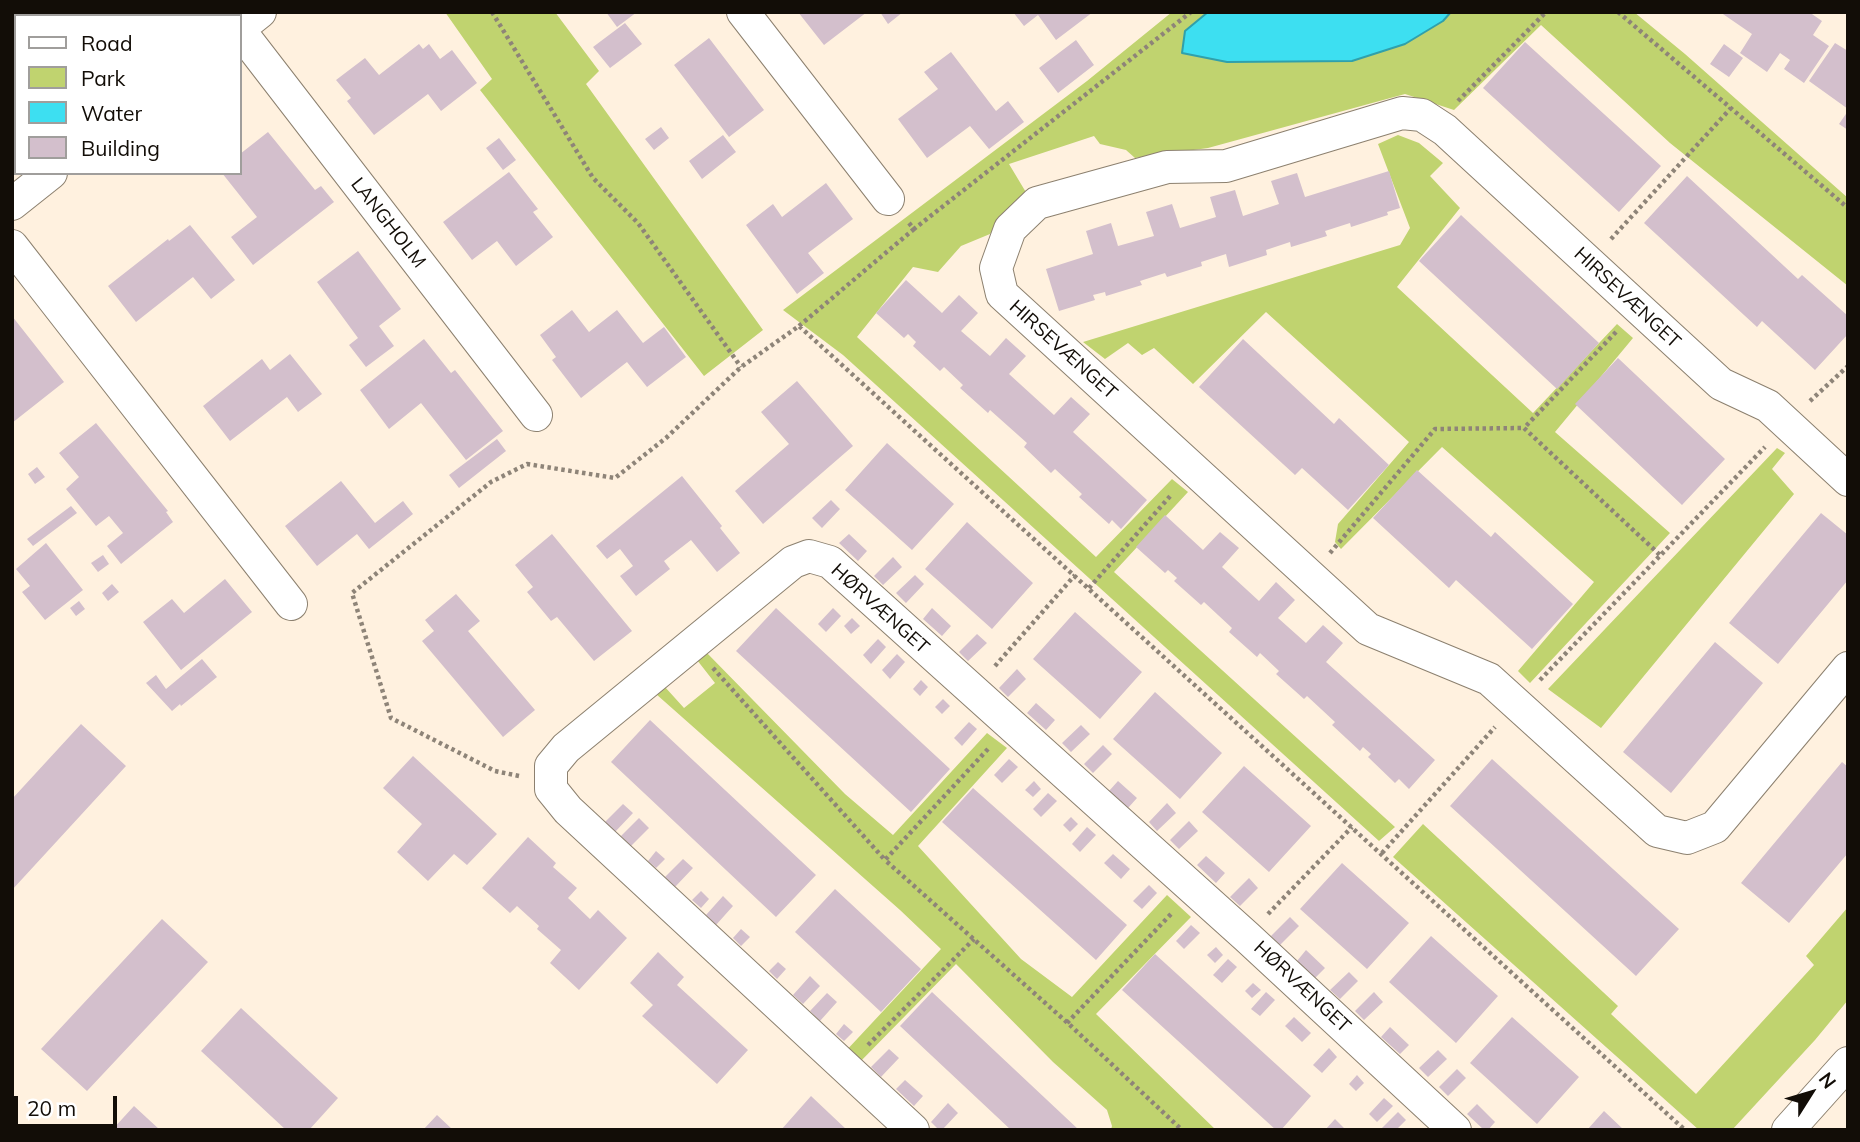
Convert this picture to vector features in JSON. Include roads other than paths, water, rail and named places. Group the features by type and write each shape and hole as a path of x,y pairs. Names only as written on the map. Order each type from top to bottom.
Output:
{"street":[{"name":"LANGHOLM","path":"242,27 260,12"},
{"path":"743,12 888,199"},
{"name":"LANGHOLM","path":"242,32 536,415"},
{"name":"HIRSEVÆNGET","path":"1848,480 1768,406 1721,384 1445,130 1422,115 1402,113 1226,166 1167,167 1037,203 1010,229 996,268 1002,294 1368,629 1489,679 1657,831 1687,838 1715,827 1848,668"},
{"path":"12,204 48,175"},
{"path":"12,246 291,604"},
{"name":"HØRVÆNGET","path":"914,1130 568,810 551,789 551,766 566,748 793,562 808,556 830,562 1247,937 1455,1130"},
{"path":"1788,1130 1848,1063"}],"water":[{"path":"1208,12 1451,12 1443,21 1405,44 1352,61 1227,62 1182,53 1185,31"}]}
